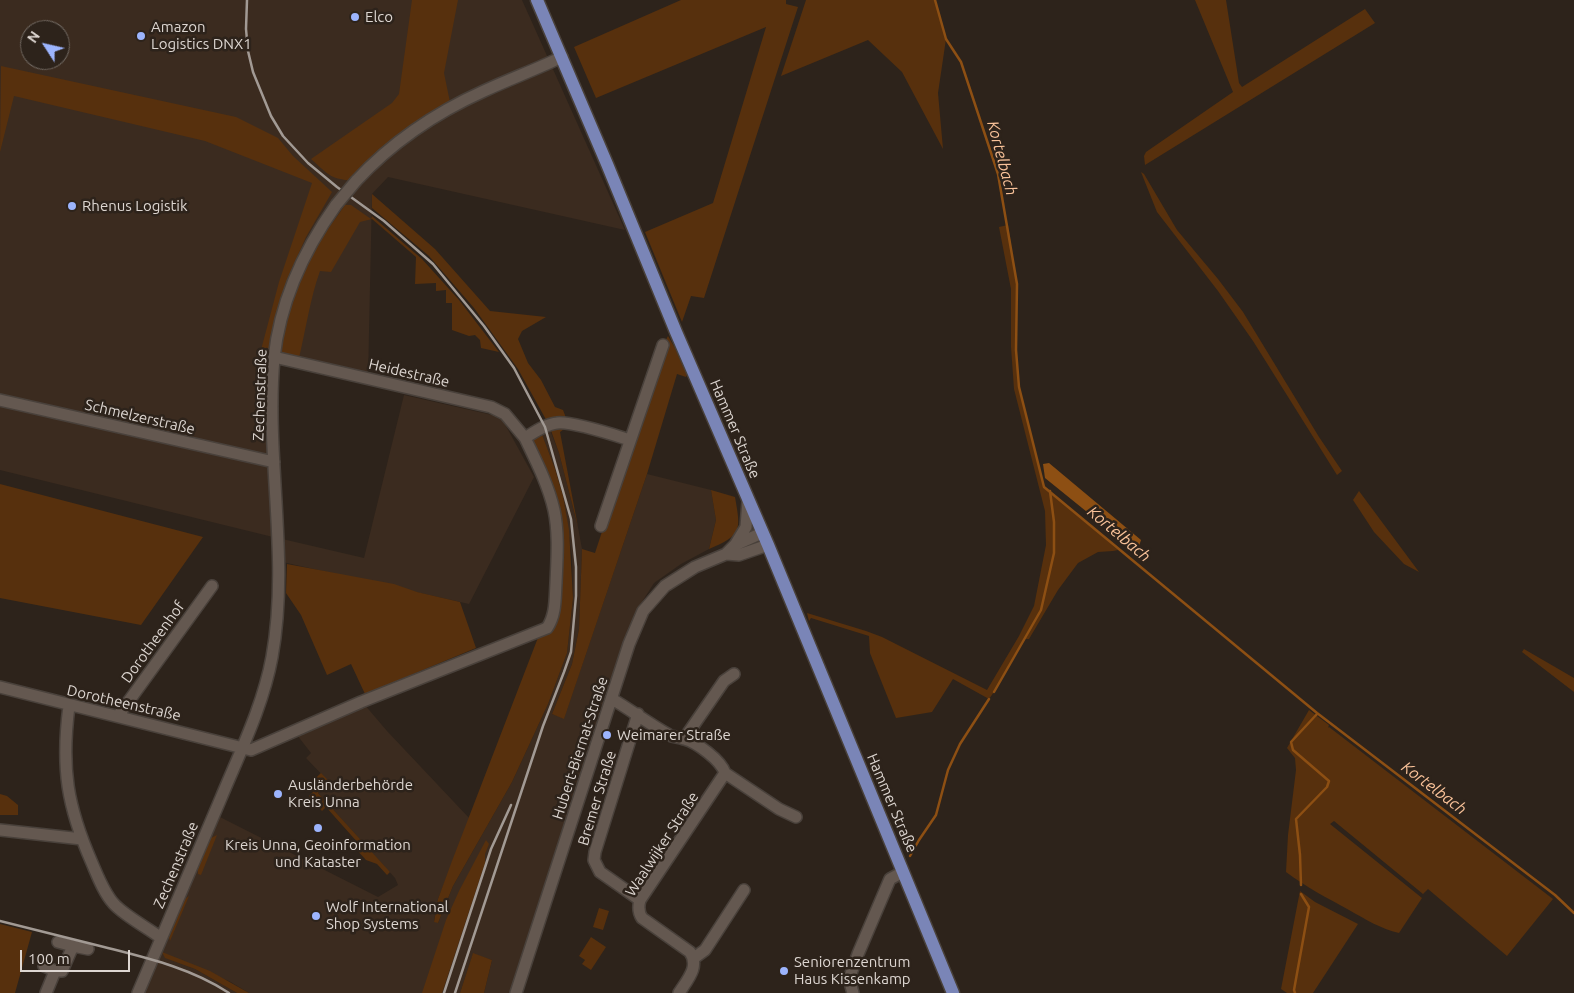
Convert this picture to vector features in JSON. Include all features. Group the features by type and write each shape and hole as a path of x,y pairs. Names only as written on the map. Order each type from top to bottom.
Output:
{"main road":[{"name":"Hammer Straße","path":"537,0 765,539 953,993"}],"street":[{"name":"Zechenstraße","path":"138,993 242,749 263,694 272,660 276,634 279,584 272,404 274,357 286,306 297,271 313,240 336,205 380,157 427,120 484,90 562,57"},
{"path":"602,526 663,345"},
{"name":"Heidestraße","path":"274,357 491,407 505,414 525,438"},
{"name":"Schmelzerstraße","path":"0,400 274,462"},
{"path":"242,749 251,750 361,702 547,628 553,619 558,553 554,510 542,474 525,438 556,423 568,423 630,440"},
{"path":"736,545 746,527 748,501"},
{"name":"Hubert-Biernat-Straße","path":"516,993 636,626 643,611 665,586 678,577 695,567 726,554 736,545 765,539"},
{"name":"Hubert-Biernat-Straße","path":"726,554 739,554 765,539"},
{"name":"Dorotheenhof","path":"118,716 212,586"},
{"path":"684,739 724,681 734,674"},
{"name":"Dorotheenstraße","path":"0,688 118,716 242,749"},
{"path":"612,699 670,736 684,739 713,757 721,764 725,773 779,809 796,817"},
{"path":"70,706 65,738 68,794 82,839 102,884 114,904 161,938"},
{"name":"Bremer Straße","path":"638,714 594,860 600,872 640,900"},
{"name":"Waalwijker Straße","path":"694,958 690,952 642,918 638,909 640,900 725,773"},
{"path":"0,830 82,839"},
{"name":"Hammer Straße","path":"853,993 849,979 858,954 890,880 903,872"},
{"path":"679,993 693,972 694,958 705,950 744,890"},
{"path":"58,942 88,949"},
{"path":"44,966 55,971 62,971 73,946"},
{"path":"46,993 55,971"}],"shaded area":[{"path":"0,0 522,0 625,230 388,177 372,194 368,379 275,357 278,538 364,558 404,395 501,417 534,477 469,604 278,561 277,538 0,470"},
{"path":"412,0 458,0 444,73 451,107 356,181 335,178 311,159 392,103 399,94"},
{"path":"681,0 786,0 786,4 798,7 704,298 691,296 682,322 645,232 713,203 766,27 596,98 574,47"},
{"path":"806,0 935,0 946,39 938,93 943,149 902,72 868,40 781,76"},
{"path":"1195,0 1226,0 1239,83 1242,87 1365,9 1375,23 1145,165 1144,156 1146,152 1233,92"},
{"path":"1,66 236,117 278,138 293,156 332,192 306,237 286,282 265,367 257,365 279,282 312,183 205,141 14,96 0,152"},
{"path":"1141,172 1177,230 1243,312 1319,437 1342,471 1337,475 1253,341 1218,291 1157,212"},
{"path":"372,194 435,249 490,311 546,317 522,331 518,339 528,363 541,380 555,407 563,410 568,423 567,427 560,432 578,527 559,453 549,425 518,369 474,308 429,256 372,208"},
{"path":"345,205 351,205 371,219 372,216 422,259 459,300 499,352 481,348 480,340 475,335 469,336 452,330 452,303 446,303 446,290 436,291 436,283 415,284 416,257 372,219 360,222 331,272 320,271 299,358 284,357 279,351 291,302 301,273 316,247"},
{"path":"1008,225 1017,284 1016,350 1019,387 1044,486 1118,550 1098,552 1078,563 1058,590 1029,639 1024,639 989,699 953,679 932,712 896,718 870,653 869,636 811,618 809,621 807,613 882,637 987,690 1019,636 1034,606 1046,545 1045,511 1014,389 1011,347 1011,289 999,227"},
{"path":"668,336 687,375 686,377 677,374 647,474 564,719 552,714 572,664 579,629 582,549 595,553 663,345"},
{"path":"540,429 563,496 569,530 573,598 567,653 548,704 512,782 453,886 438,923 434,922 438,899 452,861 539,635 553,619 554,510 525,438"},
{"path":"550,430 559,453 582,549 579,629 572,664 552,714 564,718 647,474 711,490 716,520 709,549 681,564 654,583 640,605 629,628 511,993 484,993 492,960 473,954 460,993 249,993 229,981 165,958 195,969 237,993 138,993 214,814 378,897 398,885 395,878 318,793 329,782 306,758 311,753 297,735 364,704 470,819 438,899 434,921 438,923 453,886 512,782 548,704 567,653 573,598 572,557 563,496 541,432"},
{"path":"0,484 203,537 141,625 0,598"},
{"path":"711,490 735,497 738,525 737,530 728,540 709,549 716,520"},
{"path":"1359,491 1419,572 1404,564 1374,532 1353,500"},
{"path":"287,564 394,584 417,592 460,602 476,648 365,694 351,664 327,675 301,615 286,593"},
{"path":"1524,649 1574,678 1574,692 1522,652"},
{"path":"1309,710 1329,725 1328,728 1553,899 1507,956 1428,889 1423,894 1334,821 1330,824 1422,898 1399,933 1367,920 1301,883 1286,872 1288,835 1296,770 1295,758 1287,748"},
{"path":"321,773 330,782 318,793 390,872 387,875 377,864 366,860 355,848 359,844 326,807 322,811 309,796 313,792 309,788 304,792 303,790"},
{"path":"0,794 7,796 18,805 18,815 0,815"},
{"path":"217,835 201,875 198,874 198,869 211,838"},
{"path":"486,840 489,844 485,854 485,863 442,993 422,993 446,920"},
{"path":"1300,891 1315,902 1358,924 1313,993 1287,993 1281,989"},
{"path":"189,896 170,941 169,937 185,899"},
{"path":"599,908 609,911 603,930 593,927"},
{"path":"0,924 32,932 15,993 0,993"},
{"path":"591,937 606,947 591,970 582,964 585,960 579,956"},
{"path":"162,952 210,971 249,993 237,993 195,969 165,958"},
{"path":"473,953 492,960 484,993 460,993"}],"water":[{"path":"1049,463 1141,540 1139,546 1134,550 1045,478 1043,464"}],"waterway":[{"name":"Kortelbach","path":"935,0 946,39 961,62 998,174 1017,284 1016,350 1019,387 1044,487 1317,713 1555,895 1574,913"},
{"path":"994,692 1041,610 1054,553 1054,522 1050,491"},
{"path":"910,856 936,815 948,770 960,744 989,699"},
{"path":"1301,885 1296,819 1327,787 1329,781 1293,750 1291,742 1317,714"},
{"path":"1295,993 1309,907 1301,894"}],"railway":[{"path":"247,0 246,29 248,51 253,72 271,116 283,136 308,163 384,221 433,264 484,326 514,368 545,427 571,519 576,567 576,596 571,652 543,726 455,993"},
{"path":"444,993 491,849 511,805"},
{"path":"0,921 120,951 184,970 229,993"}],"place":[{"name":"Elco","path":"355,17"},
{"name":"Amazon Logistics DNX1","path":"141,36"},
{"name":"Rhenus Logistik","path":"72,206"},
{"name":"Weimarer Straße","path":"607,735"},
{"name":"Ausländerbehörde Kreis Unna","path":"278,794"},
{"name":"Kreis Unna, Geoinformation und Kataster","path":"318,828"},
{"name":"Wolf International Shop Systems","path":"316,916"},
{"name":"Seniorenzentrum Haus Kissenkamp","path":"784,971"}]}
